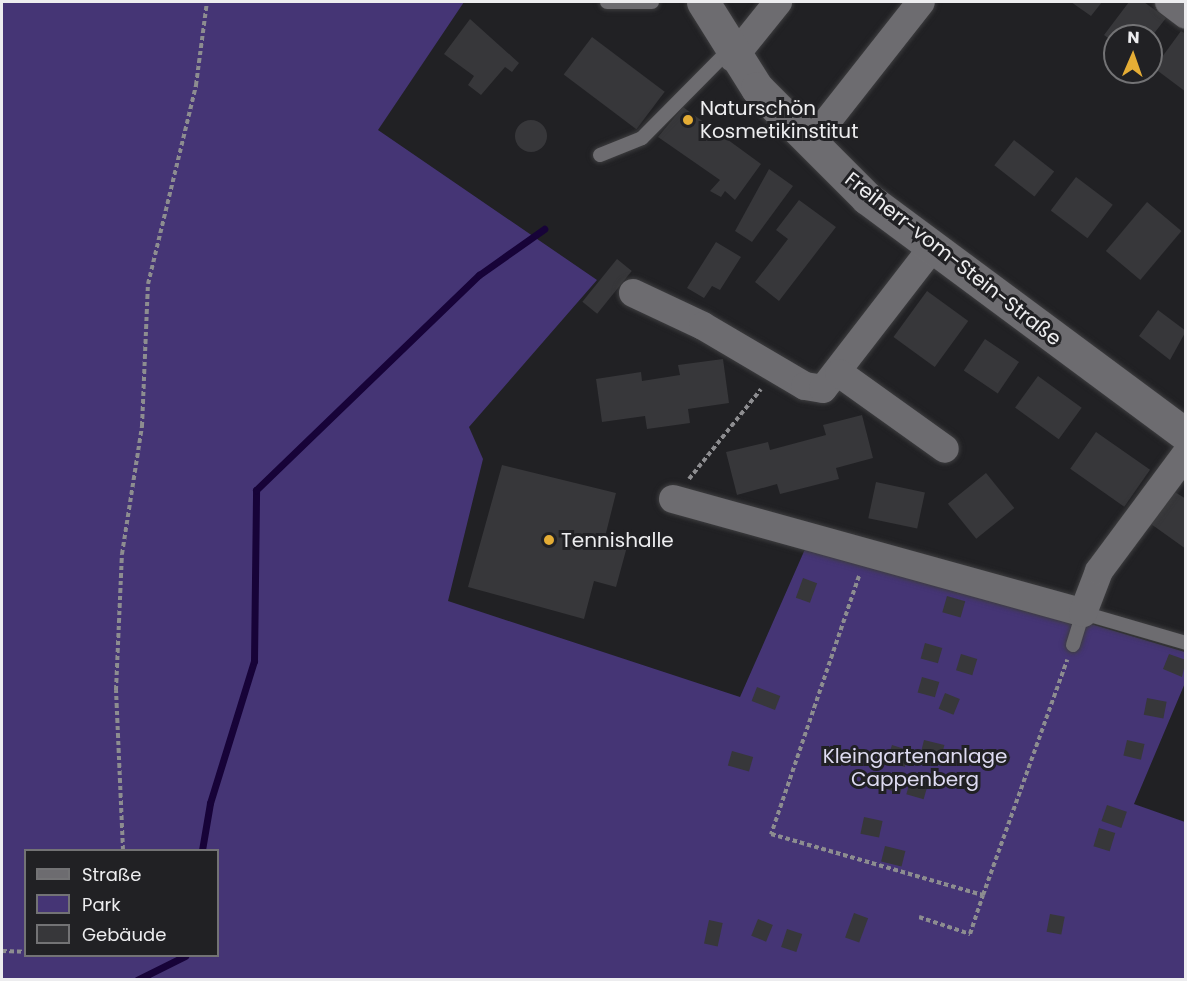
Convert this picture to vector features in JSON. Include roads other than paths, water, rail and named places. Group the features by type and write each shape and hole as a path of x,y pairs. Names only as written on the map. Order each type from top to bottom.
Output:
{"main road":[{"name":"Freiherr-vom-Stein-Straße","path":"703,2 731,54 810,143 867,198 1185,435"}],"street":[{"path":"731,54 778,2"},
{"path":"810,143 921,2"},
{"path":"1168,2 1185,15"},
{"path":"633,293 805,386 823,389 839,373 933,248"},
{"path":"839,373 945,449"},
{"path":"673,499 1083,613 1099,571 1185,453"}],"lane":[{"path":"607,2 652,2"},
{"path":"600,155 642,138 731,54"},
{"path":"1073,645 1083,613 1185,643"}],"waterway":[{"path":"202,849 210,803 254,661 256,490 479,275 544,229"},
{"path":"137,980 183,957"}],"place":[{"name":"Naturschön Kosmetikinstitut","path":"688,120"},
{"name":"Tennishalle","path":"549,540"}],"park label":[{"name":"Kleingartenanlage Cappenberg","path":"915,768"}]}
